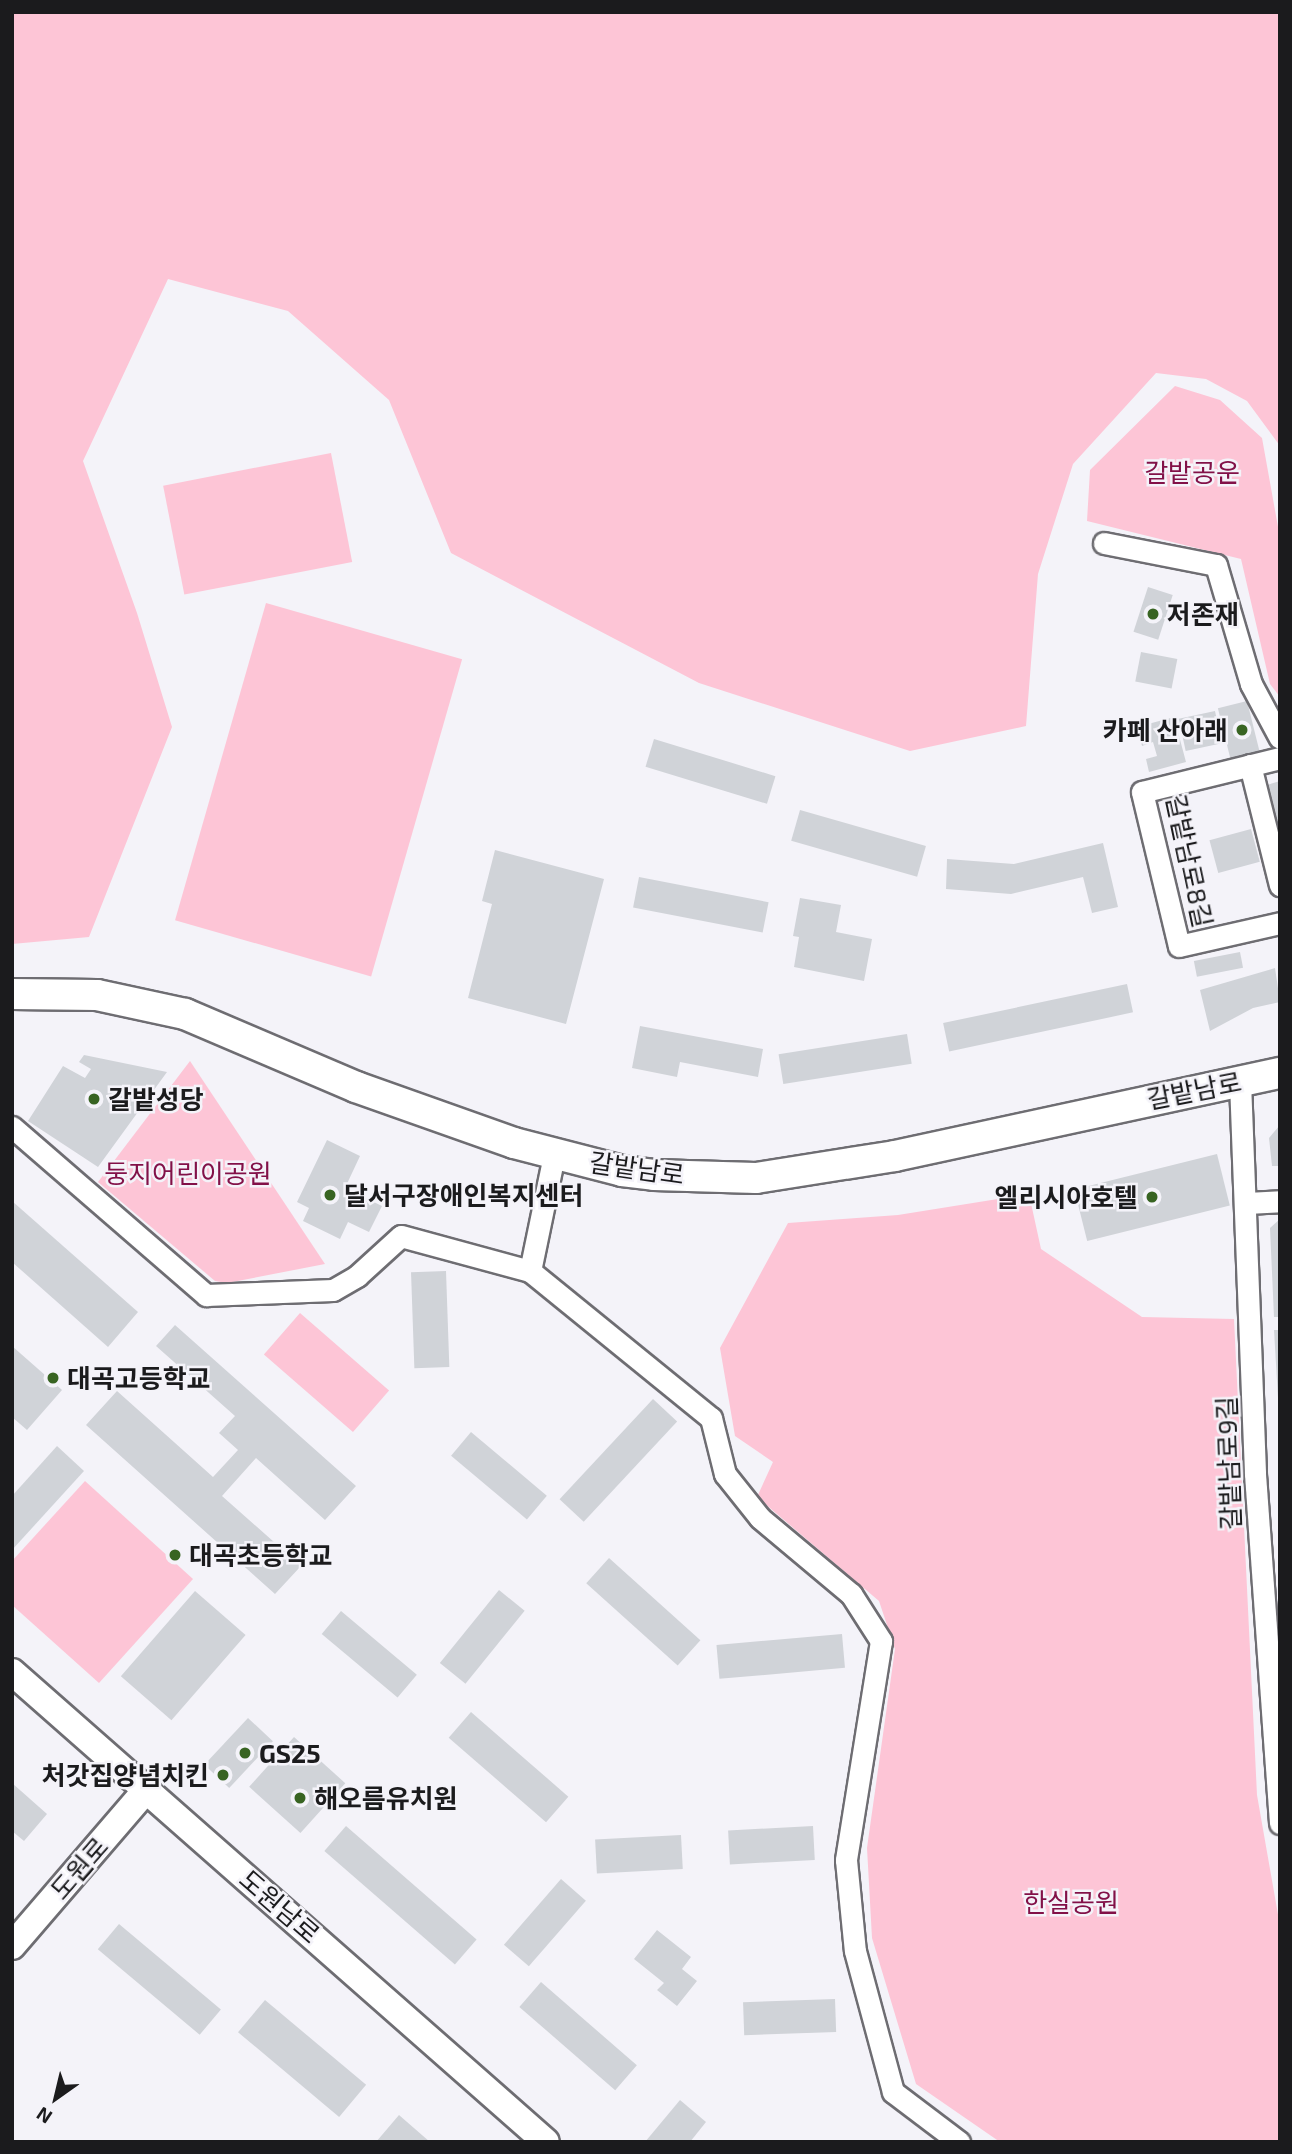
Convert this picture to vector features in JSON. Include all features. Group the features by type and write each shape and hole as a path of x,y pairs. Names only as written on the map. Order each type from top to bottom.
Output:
{"main road":[{"name":"갈밭남로","path":"12,994 97,996 185,1014 356,1087 554,1154 622,1171 756,1178 895,1156 1280,1073"}],"street":[{"path":"1104,543 1216,565 1251,684 1280,738"},
{"name":"갈밭남로8길","path":"1280,758 1142,792 1179,946 1280,923"},
{"path":"1250,765 1280,885"},
{"name":"갈밭남로9길","path":"1240,1082 1247,1203 1255,1474 1275,1719 1280,1823"},
{"path":"12,1127 206,1295 333,1290 357,1276 401,1236 530,1271 711,1418 725,1474 760,1518 851,1594 881,1641 846,1860 855,1951 892,2092 959,2142"},
{"path":"530,1271 554,1154"},
{"path":"1247,1203 1280,1201"},
{"name":"도원남로","path":"12,1672 547,2142"},
{"name":"도원로","path":"12,1946 147,1789"}],"green space":[{"path":"12,12 1280,12 1280,446 1247,401 1206,379 1156,373 1073,464 1038,574 1026,726 910,751 699,683 451,553 389,400 288,311 168,279 83,461 137,613 172,727 89,937 12,944"},
{"name":"갈밭공운","path":"1175,386 1220,400 1262,438 1280,538 1280,697 1270,684 1241,559 1087,521 1090,470"},
{"path":"331,453 352,562 184,595 163,486"},
{"path":"266,603 462,659 371,976 175,920"},
{"name":"둥지어린이공원","path":"190,1061 325,1264 227,1283 215,1281 98,1182"},
{"name":"한실공원","path":"1029,1194 1041,1249 1142,1317 1234,1319 1257,1795 1280,1926 1280,2142 1000,2142 916,2084 872,1938 867,1848 895,1649 879,1601 757,1497 773,1462 735,1436 720,1348 788,1223 898,1215"},
{"path":"300,1313 389,1390 353,1432 264,1355"},
{"path":"85,1481 193,1579 99,1683 12,1605 12,1561"}],"building":[{"path":"1148,587 1173,595 1158,640 1133,632"},
{"path":"1141,652 1177,659 1172,689 1135,681"},
{"path":"1247,701 1260,752 1231,760 1218,708"},
{"path":"1215,711 1222,743 1186,751 1179,719"},
{"path":"1174,717 1186,762 1149,772 1146,759 1157,756 1153,742 1142,746 1137,727"},
{"path":"654,739 775,776 767,804 646,767"},
{"path":"1280,781 1280,832 1279,832 1267,785"},
{"path":"800,810 926,846 917,877 791,841"},
{"path":"1251,829 1260,862 1218,873 1209,840"},
{"path":"1103,843 1118,907 1092,913 1083,877 1011,894 946,889 947,859 1014,864"},
{"path":"495,850 604,879 566,1024 468,998 492,904 482,901"},
{"path":"639,877 769,902 763,933 633,907"},
{"path":"800,898 841,905 836,932 872,939 864,981 794,967 799,937 793,936"},
{"path":"1240,952 1243,968 1197,977 1194,961"},
{"path":"1275,968 1280,1002 1253,1008 1210,1031 1200,990"},
{"path":"1127,984 1133,1012 949,1051 943,1023"},
{"path":"640,1026 763,1049 758,1077 680,1062 677,1077 632,1068"},
{"path":"907,1034 912,1064 783,1084 779,1054"},
{"name":"갈밭성당","path":"84,1055 167,1072 98,1167 28,1121 63,1066 85,1078 91,1069 79,1062"},
{"path":"1280,1125 1280,1166 1272,1166 1269,1138"},
{"name":"달서구장애인복지센터","path":"327,1140 360,1156 345,1188 382,1206 369,1232 348,1222 340,1239 303,1221 309,1208 297,1202"},
{"name":"엘리시아호텔","path":"1217,1154 1230,1205 1087,1241 1074,1190"},
{"path":"12,1201 138,1312 108,1347 12,1262"},
{"path":"1280,1219 1280,1317 1274,1317 1270,1228"},
{"path":"446,1271 449,1367 414,1368 411,1272"},
{"path":"175,1325 356,1486 325,1520 256,1458 222,1496 301,1566 275,1594 86,1425 117,1391 213,1477 238,1450 219,1433 235,1416 156,1346"},
{"path":"1274,1330 1280,1330 1280,1398 1278,1398"},
{"path":"12,1346 62,1390 27,1430 12,1417"},
{"path":"653,1399 677,1422 584,1522 560,1499"},
{"path":"471,1432 547,1496 527,1519 451,1456"},
{"path":"57,1446 84,1471 12,1550 12,1496"},
{"path":"609,1558 700,1640 678,1666 586,1583"},
{"path":"499,1590 525,1611 465,1684 440,1663"},
{"path":"195,1591 246,1635 171,1720 121,1676"},
{"path":"341,1611 417,1675 398,1698 322,1634"},
{"path":"842,1634 845,1668 719,1679 716,1645"},
{"path":"471,1712 568,1797 546,1822 449,1738"},
{"path":"248,1718 273,1741 229,1788 204,1765"},
{"path":"294,1737 345,1783 300,1833 249,1787"},
{"path":"12,1783 47,1814 24,1841 12,1831"},
{"path":"346,1826 477,1939 455,1964 324,1851"},
{"path":"813,1826 815,1860 730,1864 728,1830"},
{"path":"681,1835 683,1869 597,1873 595,1840"},
{"path":"561,1879 586,1901 529,1966 504,1945"},
{"path":"119,1924 221,2009 200,2035 98,1949"},
{"path":"657,1930 691,1957 682,1969 697,1981 677,2006 657,1990 664,1983 634,1959"},
{"path":"541,1982 637,2065 615,2090 519,2007"},
{"path":"835,1999 836,2032 744,2035 743,2002"},
{"path":"265,2000 366,2085 339,2117 238,2032"},
{"path":"680,2100 706,2122 690,2142 645,2142"},
{"path":"399,2115 430,2142 376,2142"}],"place":[{"name":"저존재","path":"1153,614"},
{"name":"카페 산아래","path":"1242,730"},
{"name":"갈밭성당","path":"94,1099"},
{"name":"달서구장애인복지센터","path":"330,1195"},
{"name":"엘리시아호텔","path":"1152,1197"},
{"name":"대곡고등학교","path":"53,1378"},
{"name":"대곡초등학교","path":"175,1555"},
{"name":"GS25","path":"245,1753"},
{"name":"처갓집양념치킨","path":"223,1775"},
{"name":"해오름유치원","path":"300,1798"}]}
